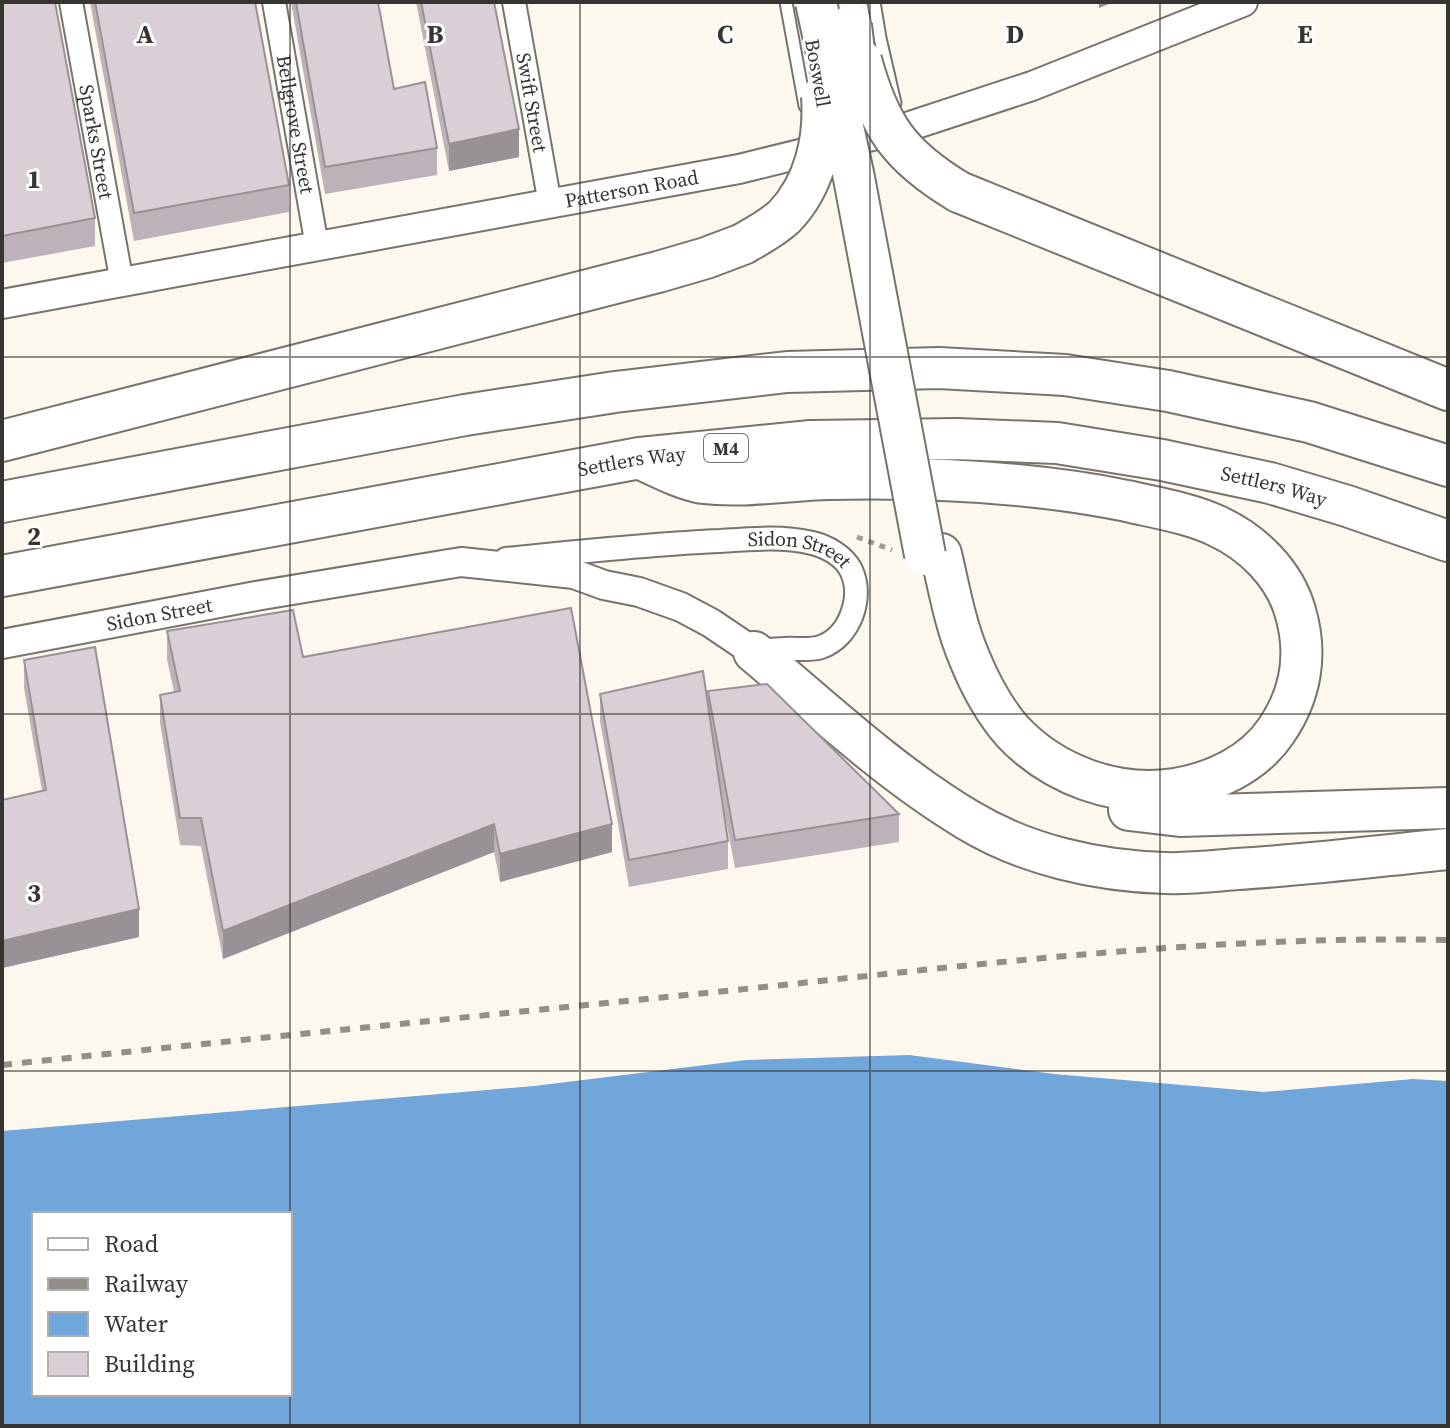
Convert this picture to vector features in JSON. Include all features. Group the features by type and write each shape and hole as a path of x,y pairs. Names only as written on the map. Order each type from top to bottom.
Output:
{"highway":[{"path":"2,441 658,272 743,244 784,217 812,173 822,129 814,2"},
{"path":"814,2 854,178 919,553 955,670 970,700 1001,746 1053,786 1083,798 1110,806 1180,816 1448,808"},
{"path":"640,458 698,482 726,485 877,478 972,481 1033,486 1153,507 1217,526 1261,555 1292,599 1302,645 1299,686 1291,707 1275,733 1256,754 1223,775 1195,786 1163,791 1111,787 1084,780 1035,752 1012,731 996,708 968,655 955,614 919,553 881,238 866,145 857,10"},
{"path":"857,10 867,82 886,127 905,151 932,175 959,192 1448,390"},
{"path":"2,502 465,415 615,392 787,372 939,368 1049,374 1168,391 1309,422 1448,466"},
{"name":"Settlers Way","path":"2,576 640,458 811,441 957,439 1057,443 1162,460 1270,483 1448,541"},
{"path":"754,652 932,796 968,820 1009,841 1057,857 1106,867 1166,873 1448,849"}],"street":[{"name":"Sparks Street","path":"71,2 122,283"},
{"name":"Bellgrove Street","path":"274,2 317,246"},
{"name":"Swift Street","path":"514,2 550,204"},
{"name":"Patterson Road","path":"2,304 739,169 812,143 901,129 1032,86 1243,2"},
{"name":"Sidon Street","path":"2,644 256,596 461,562 777,538 813,543 837,554 851,569 856,588 855,603 842,633 819,648 754,652 681,607 639,592 604,585 574,574 461,562"}],"lane":[{"name":"Boswell","path":"786,2 808,121"},
{"path":"857,10 880,38 901,129"}],"path":[{"path":"847,533 919,553"}],"water":[{"path":"909,1055 1054,1074 1264,1092 1413,1079 1448,1081 1448,1426 2,1426 2,1131 534,1086 746,1060"}],"building":[{"path":"2,2 55,2 95,218 2,236"},
{"path":"95,2 255,2 289,185 134,213"},
{"path":"296,2 378,2 394,89 425,82 437,148 325,167"},
{"path":"421,2 494,2 519,129 449,144"},
{"path":"571,608 612,824 500,854 494,824 223,931 201,818 180,818 160,695 180,691 167,631 293,610 303,657"},
{"path":"95,647 139,909 2,941 2,800 46,790 24,660"},
{"path":"703,671 728,841 629,860 600,694"},
{"path":"767,684 899,814 735,840 708,691"}],"railway":[{"path":"2,1065 1105,953 1276,942 1448,940"}]}
